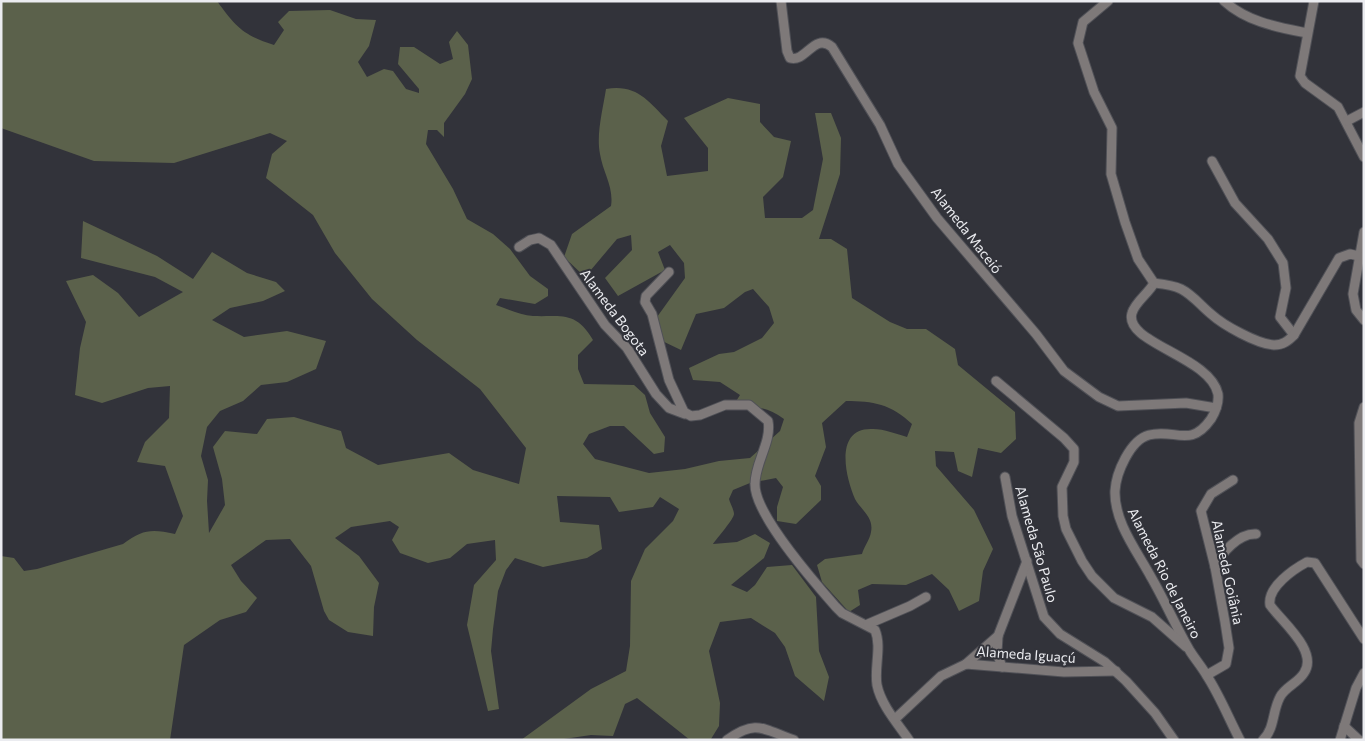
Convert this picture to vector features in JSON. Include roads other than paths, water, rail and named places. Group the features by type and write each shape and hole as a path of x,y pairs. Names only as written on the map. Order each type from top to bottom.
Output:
{"street":[{"name":"Alameda Maceió","path":"781,1 787,51 790,58 799,58 819,43 825,43 832,48 880,125 898,164 937,218 1036,334 1064,371 1099,397 1118,406 1186,403 1216,408"},
{"path":"1108,1 1086,18 1080,28 1078,42 1094,92 1112,128 1111,174 1125,222 1138,259 1154,283 1179,288 1226,324 1264,343 1280,344 1286,342 1294,334 1339,258 1350,254 1359,256"},
{"path":"1224,1 1234,11 1250,19 1306,33"},
{"path":"1314,1 1300,65 1300,76 1302,81 1333,101 1347,121 1364,157"},
{"path":"1347,121 1364,112"},
{"path":"1212,161 1235,203 1278,254 1286,280 1280,317 1294,334"},
{"path":"1364,232 1353,301 1364,320"},
{"name":"Alameda Bogota","path":"519,247 530,240 538,238 551,245 593,309 611,333 626,348 656,394 669,408 687,414"},
{"path":"669,272 646,296 645,302 652,314 669,380 680,407 687,414 700,415 725,405 748,405 768,420 768,433 755,484 759,502 773,527 836,607 848,616 868,624 875,630 878,640 876,675 879,692 906,739"},
{"path":"1154,283 1134,309 1131,319 1133,327 1140,335 1183,357 1202,370 1216,390 1216,408"},
{"path":"996,380 1064,438 1074,449 1074,462 1062,487 1063,516 1066,529 1087,570 1114,598 1152,617 1190,651"},
{"path":"1364,407 1359,423 1362,498 1362,551 1360,560 1364,564"},
{"name":"Alameda Rio de Janeiro","path":"1216,408 1203,428 1191,435 1154,435 1142,439 1127,457 1115,491 1121,521 1190,651 1207,675 1240,740"},
{"name":"Alameda São Paulo","path":"1005,477 1010,509 1040,607 1049,623 1060,634 1116,671 1146,702 1174,740"},
{"name":"Alameda Goiânia","path":"1207,675 1221,668 1229,655 1215,567 1202,522 1202,508 1216,489 1234,480"},
{"path":"1215,567 1222,555 1238,541 1248,535 1256,534"},
{"path":"1002,667 997,653 998,636 1027,561"},
{"path":"1263,740 1270,731 1282,692 1301,677 1308,664 1305,650 1272,607 1270,597 1280,583 1308,562 1313,562 1319,568 1364,640"},
{"path":"868,624 926,597"},
{"path":"966,664 998,636"},
{"name":"Alameda Iguaçú","path":"895,719 941,676 966,664 1064,672 1116,671"},
{"path":"1340,740 1356,688 1364,673"},
{"path":"1344,726 1362,739"},
{"path":"727,740 742,729 754,727 794,740"}]}
